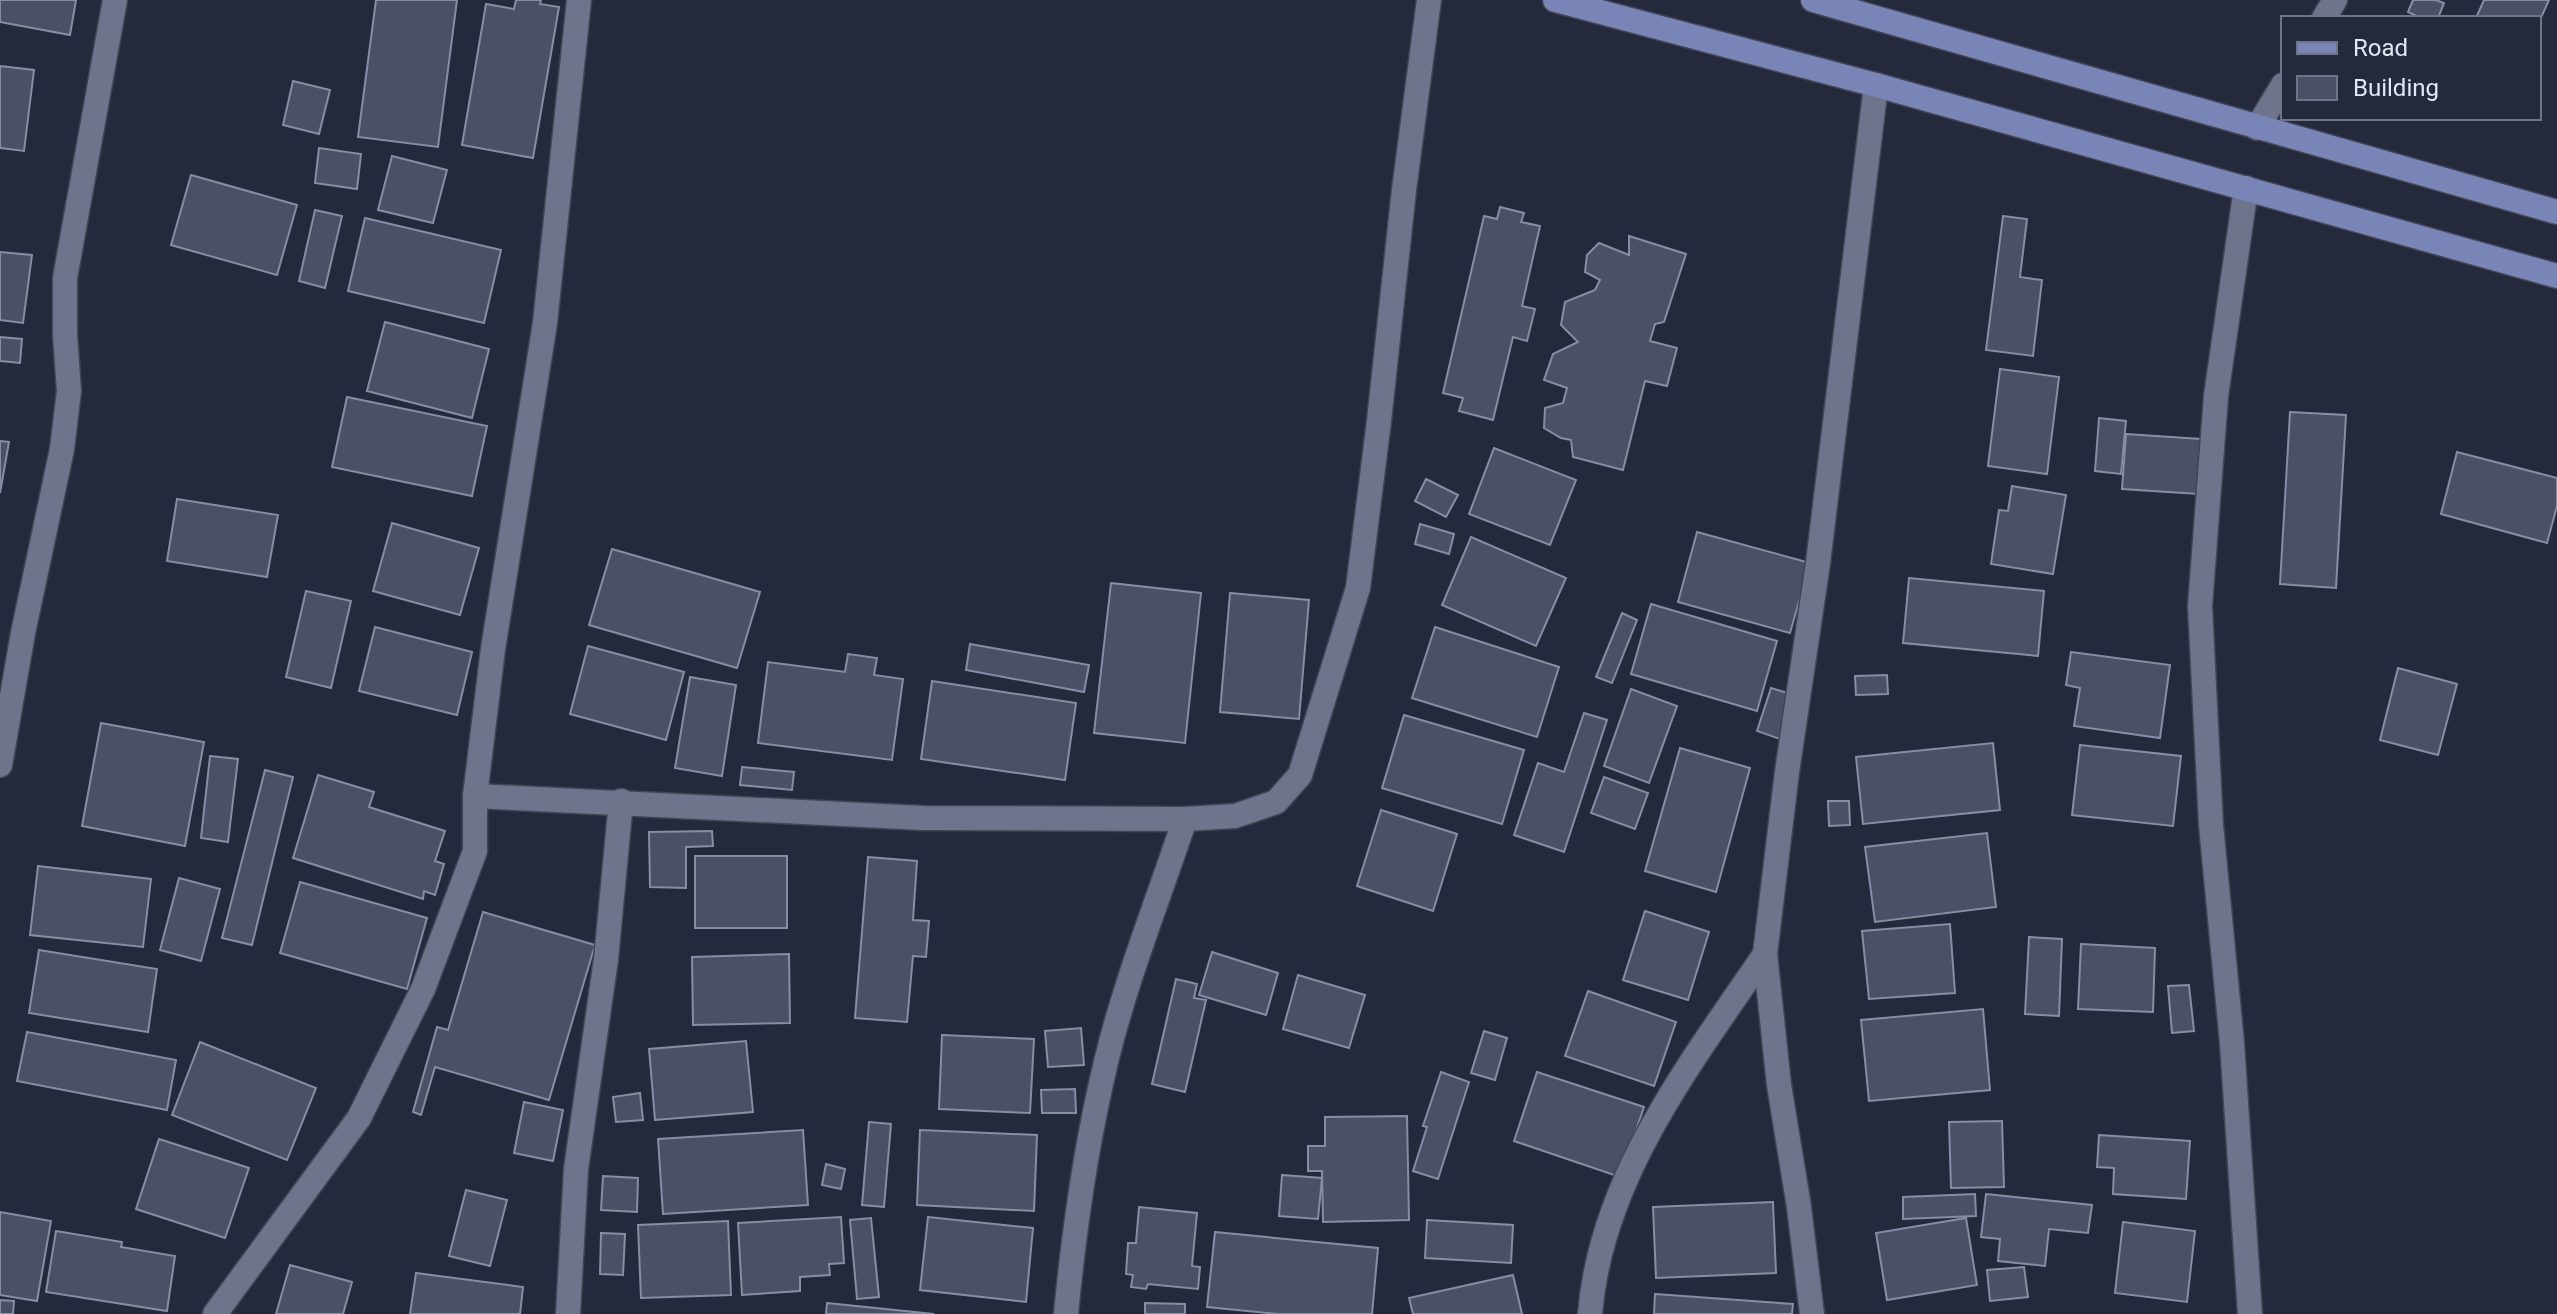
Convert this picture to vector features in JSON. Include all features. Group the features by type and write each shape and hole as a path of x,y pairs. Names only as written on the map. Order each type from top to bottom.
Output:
{"main road":[{"path":"1555,0 1876,85 2557,276"},
{"path":"1813,0 2557,212"}],"street":[{"path":"0,765 23,633 62,449 69,391 65,278 115,0"},
{"path":"215,1314 359,1118 423,989 475,851 475,796 493,649 545,323 579,0"},
{"path":"475,796 923,818 1185,819 1235,816 1276,802 1300,775 1358,588 1429,0"},
{"path":"1812,1314 1779,1085 1765,954 1787,772 1818,563 1876,85"},
{"path":"2257,128 2281,88"},
{"path":"2246,188 2216,396 2200,606 2211,825 2232,1043 2250,1314"},
{"path":"568,1314 576,1169 606,959 621,801"},
{"path":"1066,1314 1089,1147 1106,1061 1140,946 1185,819"},
{"path":"1590,1314 1592,1284 1617,1200 1663,1104 1765,954"}],"building":[{"path":"0,0 76,0 70,35 0,22"},
{"path":"376,0 457,0 438,147 358,137"},
{"path":"516,0 541,0 540,4 559,7 533,158 462,145 486,4 514,9"},
{"path":"2413,0 2444,3 2439,16 2417,16 2408,12"},
{"path":"2484,0 2549,0 2541,18 2477,16"},
{"path":"0,66 34,70 24,151 0,148"},
{"path":"293,81 330,90 319,134 283,125"},
{"path":"319,148 361,154 357,189 315,183"},
{"path":"392,156 447,170 433,223 378,210"},
{"path":"191,175 297,205 277,275 171,245"},
{"path":"1500,207 1524,213 1521,222 1540,226 1522,306 1535,309 1527,341 1513,337 1493,420 1459,411 1463,398 1443,393 1484,216 1497,219"},
{"path":"315,210 342,216 325,288 299,281"},
{"path":"2003,216 2027,219 2020,277 2042,280 2033,356 1986,350"},
{"path":"365,218 501,250 484,323 348,291"},
{"path":"1629,236 1686,254 1664,322 1655,324 1650,341 1677,348 1667,386 1645,381 1623,470 1573,457 1571,440 1544,428 1545,408 1563,403 1567,388 1544,380 1553,354 1578,342 1561,325 1565,302 1595,290 1600,280 1585,272 1587,255 1599,243 1629,255"},
{"path":"0,252 32,255 23,323 0,320"},
{"path":"385,322 489,349 472,418 367,391"},
{"path":"0,337 22,339 20,363 0,361"},
{"path":"2000,369 2059,377 2047,474 1988,466"},
{"path":"347,397 487,426 472,496 332,467"},
{"path":"2290,412 2346,415 2336,588 2280,584"},
{"path":"2099,418 2126,421 2121,474 2095,471"},
{"path":"2126,434 2201,439 2198,494 2122,489"},
{"path":"0,441 9,442 0,493"},
{"path":"1494,448 1576,480 1550,545 1469,514"},
{"path":"2457,452 2557,478 2557,506 2547,543 2441,514"},
{"path":"1426,479 1458,495 1446,517 1415,501"},
{"path":"2012,486 2066,495 2053,574 1991,564 1999,510 2008,511"},
{"path":"177,499 278,515 267,577 167,561"},
{"path":"392,523 479,548 460,615 373,591"},
{"path":"1420,524 1454,534 1449,554 1415,544"},
{"path":"1697,532 1810,563 1790,633 1678,602"},
{"path":"1471,537 1566,578 1536,646 1442,605"},
{"path":"612,549 760,592 737,668 589,625"},
{"path":"1909,578 2044,591 2038,656 1903,643"},
{"path":"1111,583 1201,593 1185,743 1094,733"},
{"path":"306,591 351,601 331,688 286,677"},
{"path":"1230,593 1309,600 1299,719 1220,712"},
{"path":"1651,604 1777,641 1757,711 1631,674"},
{"path":"1622,613 1637,620 1612,683 1596,677"},
{"path":"375,627 472,652 457,715 359,691"},
{"path":"1435,627 1559,667 1537,737 1412,698"},
{"path":"970,644 1089,665 1084,692 966,670"},
{"path":"588,646 684,672 666,740 570,714"},
{"path":"2071,652 2170,665 2160,738 2074,726 2080,688 2066,685"},
{"path":"848,654 877,658 874,675 903,679 892,760 758,743 768,662 845,672"},
{"path":"2398,668 2457,684 2438,755 2380,740"},
{"path":"1887,675 1888,694 1856,695 1855,676"},
{"path":"690,677 736,685 722,776 675,768"},
{"path":"932,681 1076,703 1065,780 921,759"},
{"path":"1771,688 1794,695 1780,739 1757,731"},
{"path":"1631,689 1677,706 1649,783 1604,766"},
{"path":"1584,713 1607,720 1564,852 1514,835 1538,763 1564,772"},
{"path":"1404,715 1524,750 1502,824 1382,788"},
{"path":"101,723 204,742 185,846 82,826"},
{"path":"1993,743 2000,810 1863,824 1856,757"},
{"path":"2080,745 2181,756 2173,826 2072,815"},
{"path":"1680,748 1750,768 1716,892 1645,871"},
{"path":"210,756 238,759 228,842 201,838"},
{"path":"742,767 794,772 792,790 740,785"},
{"path":"265,770 293,777 252,945 222,938"},
{"path":"318,775 374,792 369,807 445,831 435,861 444,864 435,895 424,891 423,899 293,858"},
{"path":"1604,777 1648,793 1635,829 1591,813"},
{"path":"1828,801 1849,801 1850,825 1829,826"},
{"path":"1381,810 1457,834 1433,911 1357,886"},
{"path":"712,831 713,846 686,847 686,888 650,887 649,832"},
{"path":"1987,833 1996,907 1875,922 1865,847"},
{"path":"695,856 787,856 787,928 695,928"},
{"path":"868,857 917,861 913,920 929,921 926,957 913,956 907,1022 855,1018"},
{"path":"38,866 151,879 143,947 30,935"},
{"path":"179,878 220,889 201,961 160,950"},
{"path":"300,882 427,918 407,989 280,953"},
{"path":"1645,911 1709,932 1688,1000 1623,980"},
{"path":"483,912 595,945 549,1100 435,1067 421,1115 413,1112 437,1027 448,1030"},
{"path":"1950,924 1955,993 1869,999 1862,931"},
{"path":"2029,937 2062,939 2059,1016 2025,1014"},
{"path":"2081,944 2155,948 2153,1012 2078,1009"},
{"path":"39,950 157,969 148,1032 29,1013"},
{"path":"1212,952 1278,973 1266,1015 1199,995"},
{"path":"789,954 790,1023 693,1025 692,957"},
{"path":"1298,975 1365,995 1349,1048 1283,1029"},
{"path":"1176,979 1197,984 1194,998 1206,1000 1185,1092 1152,1084"},
{"path":"2189,985 2194,1031 2172,1033 2168,986"},
{"path":"1588,991 1676,1022 1654,1086 1565,1056"},
{"path":"1983,1009 1990,1090 1869,1101 1861,1020"},
{"path":"1081,1028 1084,1065 1048,1067 1045,1031"},
{"path":"1484,1031 1507,1038 1495,1080 1471,1073"},
{"path":"27,1032 176,1060 167,1110 17,1081"},
{"path":"942,1035 1034,1039 1030,1113 939,1109"},
{"path":"746,1041 753,1112 655,1120 649,1049"},
{"path":"200,1042 316,1088 287,1160 172,1115"},
{"path":"1441,1072 1469,1082 1438,1179 1413,1171 1427,1127 1423,1126"},
{"path":"1537,1072 1644,1107 1620,1177 1514,1141"},
{"path":"1075,1089 1076,1113 1042,1113 1041,1090"},
{"path":"640,1093 643,1120 616,1122 613,1097"},
{"path":"524,1102 563,1110 553,1161 514,1153"},
{"path":"1407,1116 1409,1220 1323,1222 1322,1171 1308,1171 1308,1146 1325,1146 1325,1117"},
{"path":"2002,1121 2004,1187 1951,1188 1949,1122"},
{"path":"869,1122 891,1124 884,1207 862,1205"},
{"path":"803,1130 808,1205 663,1214 658,1139"},
{"path":"920,1130 1037,1135 1034,1211 917,1205"},
{"path":"2099,1135 2190,1141 2186,1199 2113,1194 2114,1168 2097,1167"},
{"path":"159,1139 249,1168 225,1238 136,1209"},
{"path":"826,1164 845,1169 841,1189 822,1185"},
{"path":"1282,1175 1322,1178 1318,1219 1279,1216"},
{"path":"603,1176 638,1178 637,1212 601,1210"},
{"path":"466,1190 507,1200 490,1266 449,1256"},
{"path":"1975,1194 1976,1216 1903,1219 1903,1197"},
{"path":"1986,1194 2092,1205 2088,1233 2049,1229 2045,1266 1998,1261 2000,1239 1981,1237"},
{"path":"1773,1202 1776,1273 1656,1278 1653,1207"},
{"path":"1139,1207 1197,1213 1192,1266 1200,1267 1198,1289 1148,1284 1146,1289 1131,1287 1133,1275 1126,1274 1128,1243 1136,1243"},
{"path":"0,1212 51,1221 37,1301 0,1295"},
{"path":"841,1217 844,1263 829,1264 830,1275 800,1277 800,1291 742,1295 738,1223"},
{"path":"928,1217 1033,1228 1026,1302 920,1290"},
{"path":"871,1218 879,1297 857,1299 850,1220"},
{"path":"1966,1218 1977,1285 1887,1300 1876,1233"},
{"path":"1427,1220 1513,1225 1511,1263 1425,1258"},
{"path":"728,1221 731,1295 641,1298 638,1225"},
{"path":"2123,1222 2195,1231 2187,1302 2115,1293"},
{"path":"56,1231 122,1242 121,1247 175,1256 167,1311 46,1292"},
{"path":"1215,1232 1378,1248 1372,1314 1278,1314 1207,1307"},
{"path":"601,1233 625,1234 623,1275 600,1274"},
{"path":"290,1265 352,1282 343,1314 276,1314"},
{"path":"2024,1267 2028,1297 1990,1301 1987,1270"},
{"path":"416,1273 523,1287 520,1314 410,1314"},
{"path":"1513,1275 1522,1314 1413,1314 1409,1298"},
{"path":"1655,1294 1793,1304 1792,1314 1654,1314"},
{"path":"0,1300 14,1301 13,1314 0,1314"},
{"path":"827,1303 934,1314 826,1314"},
{"path":"1145,1303 1185,1304 1185,1314 1145,1314"}]}
